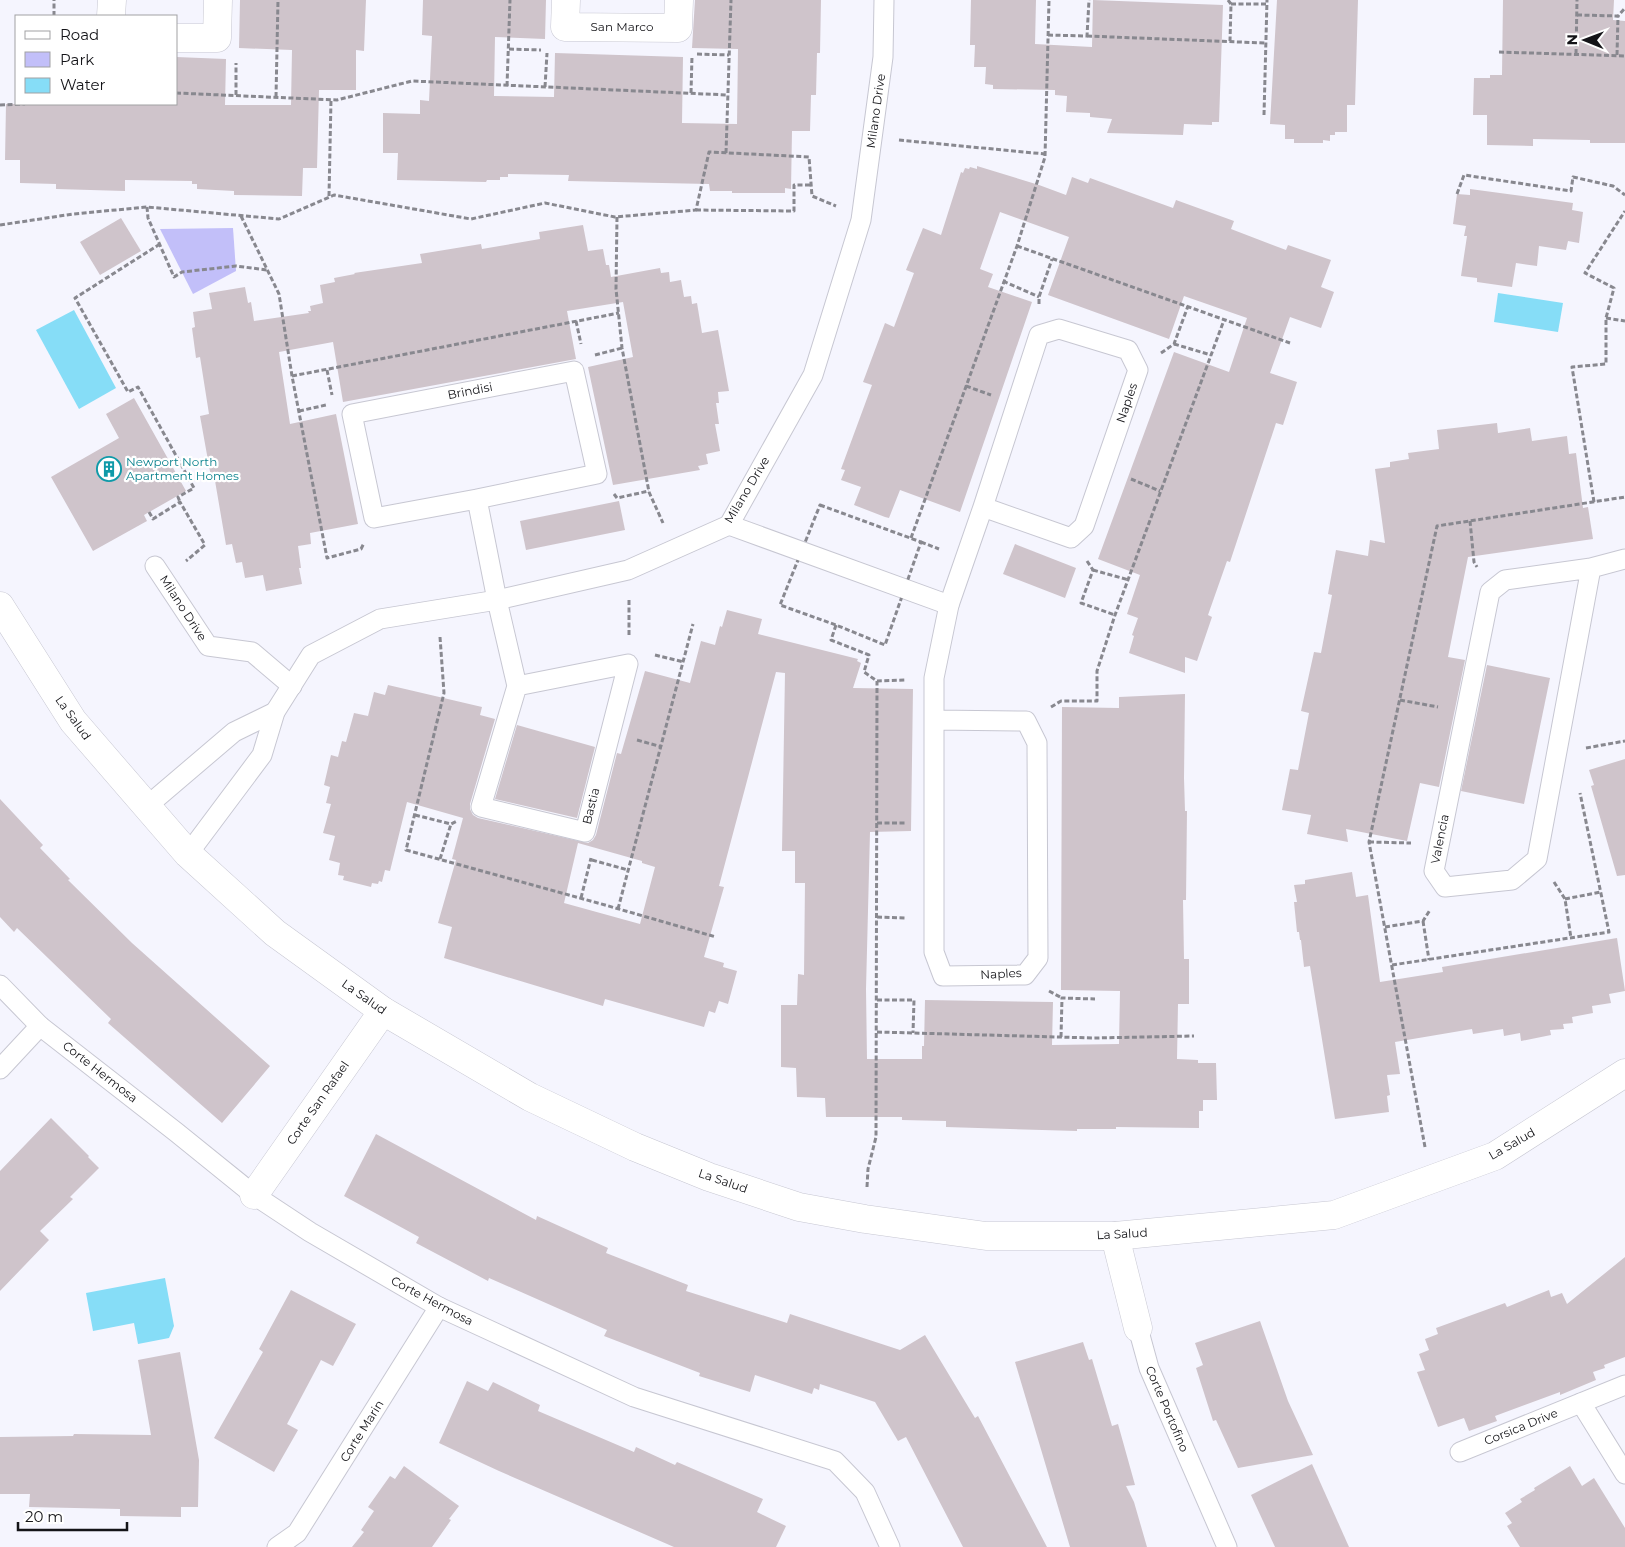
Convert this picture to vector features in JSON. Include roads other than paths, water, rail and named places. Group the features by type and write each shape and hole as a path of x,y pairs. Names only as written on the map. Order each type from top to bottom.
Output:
{"street":[{"path":"111,15 112,0"},
{"path":"178,38 217,38 218,0"},
{"name":"San Marco","path":"566,0 565,27 668,28 678,28 679,0"},
{"name":"La Salud","path":"0,606 73,721 188,854 274,933 383,1011 530,1097 635,1146 709,1177 800,1207 865,1219 986,1236 1115,1236 1334,1215 1495,1156 1625,1073"},
{"name":"Corte San Rafael","path":"254,1195 383,1011"},
{"name":"Corte Portofino","path":"1115,1236 1138,1328"}],"lane":[{"name":"Milano Drive","path":"188,854 262,756 275,712 311,655 380,619 497,600 628,570 729,525 813,375 861,218 883,57 884,0"},
{"name":"Naples","path":"935,720 1026,721 1037,743 1038,958 1025,975 943,976 934,952 934,678 949,605 1040,335 1059,329 1128,350 1138,370 1084,526 1072,538 983,508"},
{"name":"Brindisi","path":"574,371 596,474 477,499 374,518 352,414 574,371"},
{"path":"477,499 497,600 518,686"},
{"path":"729,525 949,605"},
{"path":"1591,568 1625,559"},
{"name":"Valencia","path":"1591,568 1536,859 1512,880 1445,887 1434,871 1490,592 1505,580 1591,568"},
{"name":"Milano Drive","path":"159,572 208,646 252,652 292,686"},
{"name":"Bastia","path":"628,664 585,832 481,807 518,686 628,664"},
{"path":"146,807 234,732 275,712"},
{"name":"Corte Hermosa","path":"0,985 40,1026 254,1195 310,1232 438,1307 634,1397 835,1461 865,1492 890,1547"},
{"path":"0,1069 40,1026"},
{"name":"Corte Marin","path":"277,1547 297,1533 438,1307"},
{"name":"Corte Portofino","path":"1138,1328 1149,1368 1227,1547"},
{"name":"Corsica Drive","path":"1460,1452 1625,1385"},
{"path":"1581,1403 1625,1474"}],"water":[{"path":"1498,293 1563,303 1558,332 1494,322"},
{"path":"74,310 116,388 79,409 36,330"},
{"path":"165,1278 174,1326 169,1338 138,1344 134,1323 93,1331 86,1293"}],"place":[{"name":"Newport North Apartment Homes","path":"109,469"}]}
